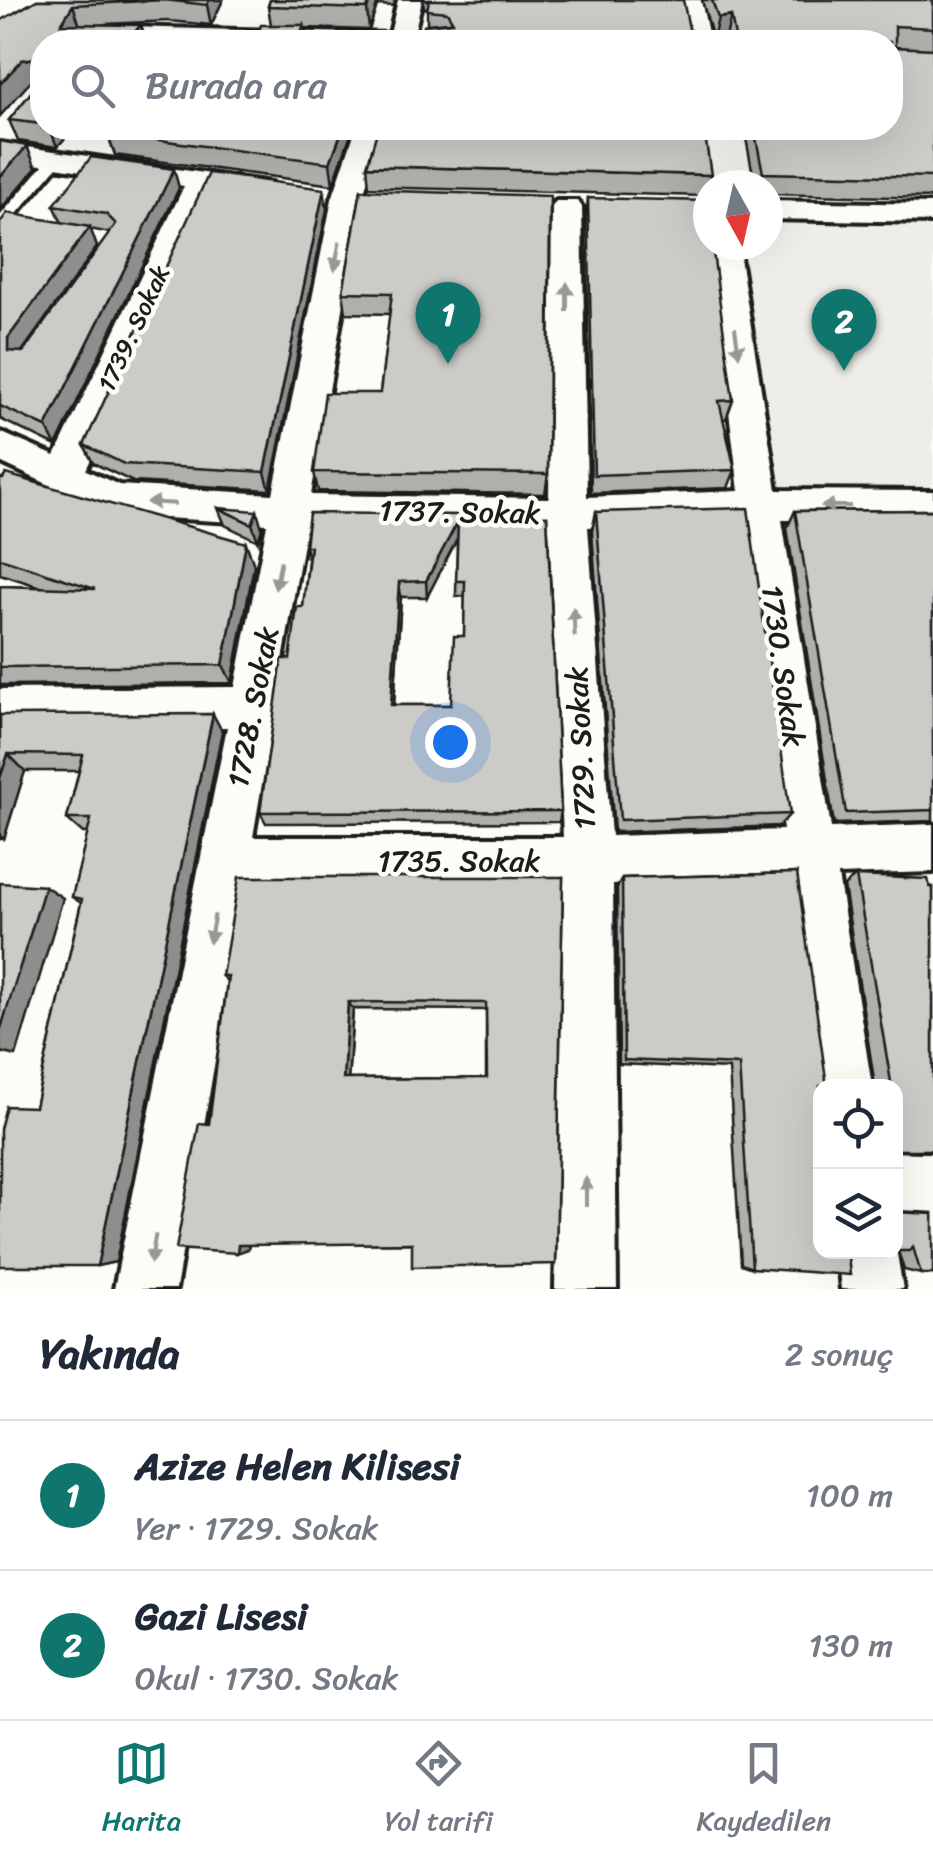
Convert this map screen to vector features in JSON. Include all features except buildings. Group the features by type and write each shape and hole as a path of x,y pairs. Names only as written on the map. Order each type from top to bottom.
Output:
{"street":[{"path":"400,30 410,0"},
{"path":"689,0 695,30"},
{"path":"4,139 56,159 336,197"},
{"name":"1728. Sokak","path":"145,1289 290,510 336,197 363,140"},
{"name":"1739. Sokak","path":"64,476 202,180"},
{"name":"1729. Sokak","path":"567,207 568,513 588,861 586,1289"},
{"path":"783,210 933,214"},
{"name":"1730. Sokak","path":"725,260 843,1079"},
{"name":"1737. Sokak","path":"0,446 114,500 290,510 568,513 760,506 931,511"},
{"path":"0,709 252,707"},
{"name":"1735. Sokak","path":"224,861 588,861 933,848"},
{"path":"868,1259 872,1289"}],"lane":[{"path":"2,224 56,159"},
{"path":"2,224 22,225"}],"shaded area":[{"path":"783,220 933,225 933,498 776,498 735,260 783,260"}],"place":[{"name":"Azize Helen Kilisesi","path":"448,364"},
{"name":"Gazi Lisesi","path":"844,371"}]}
